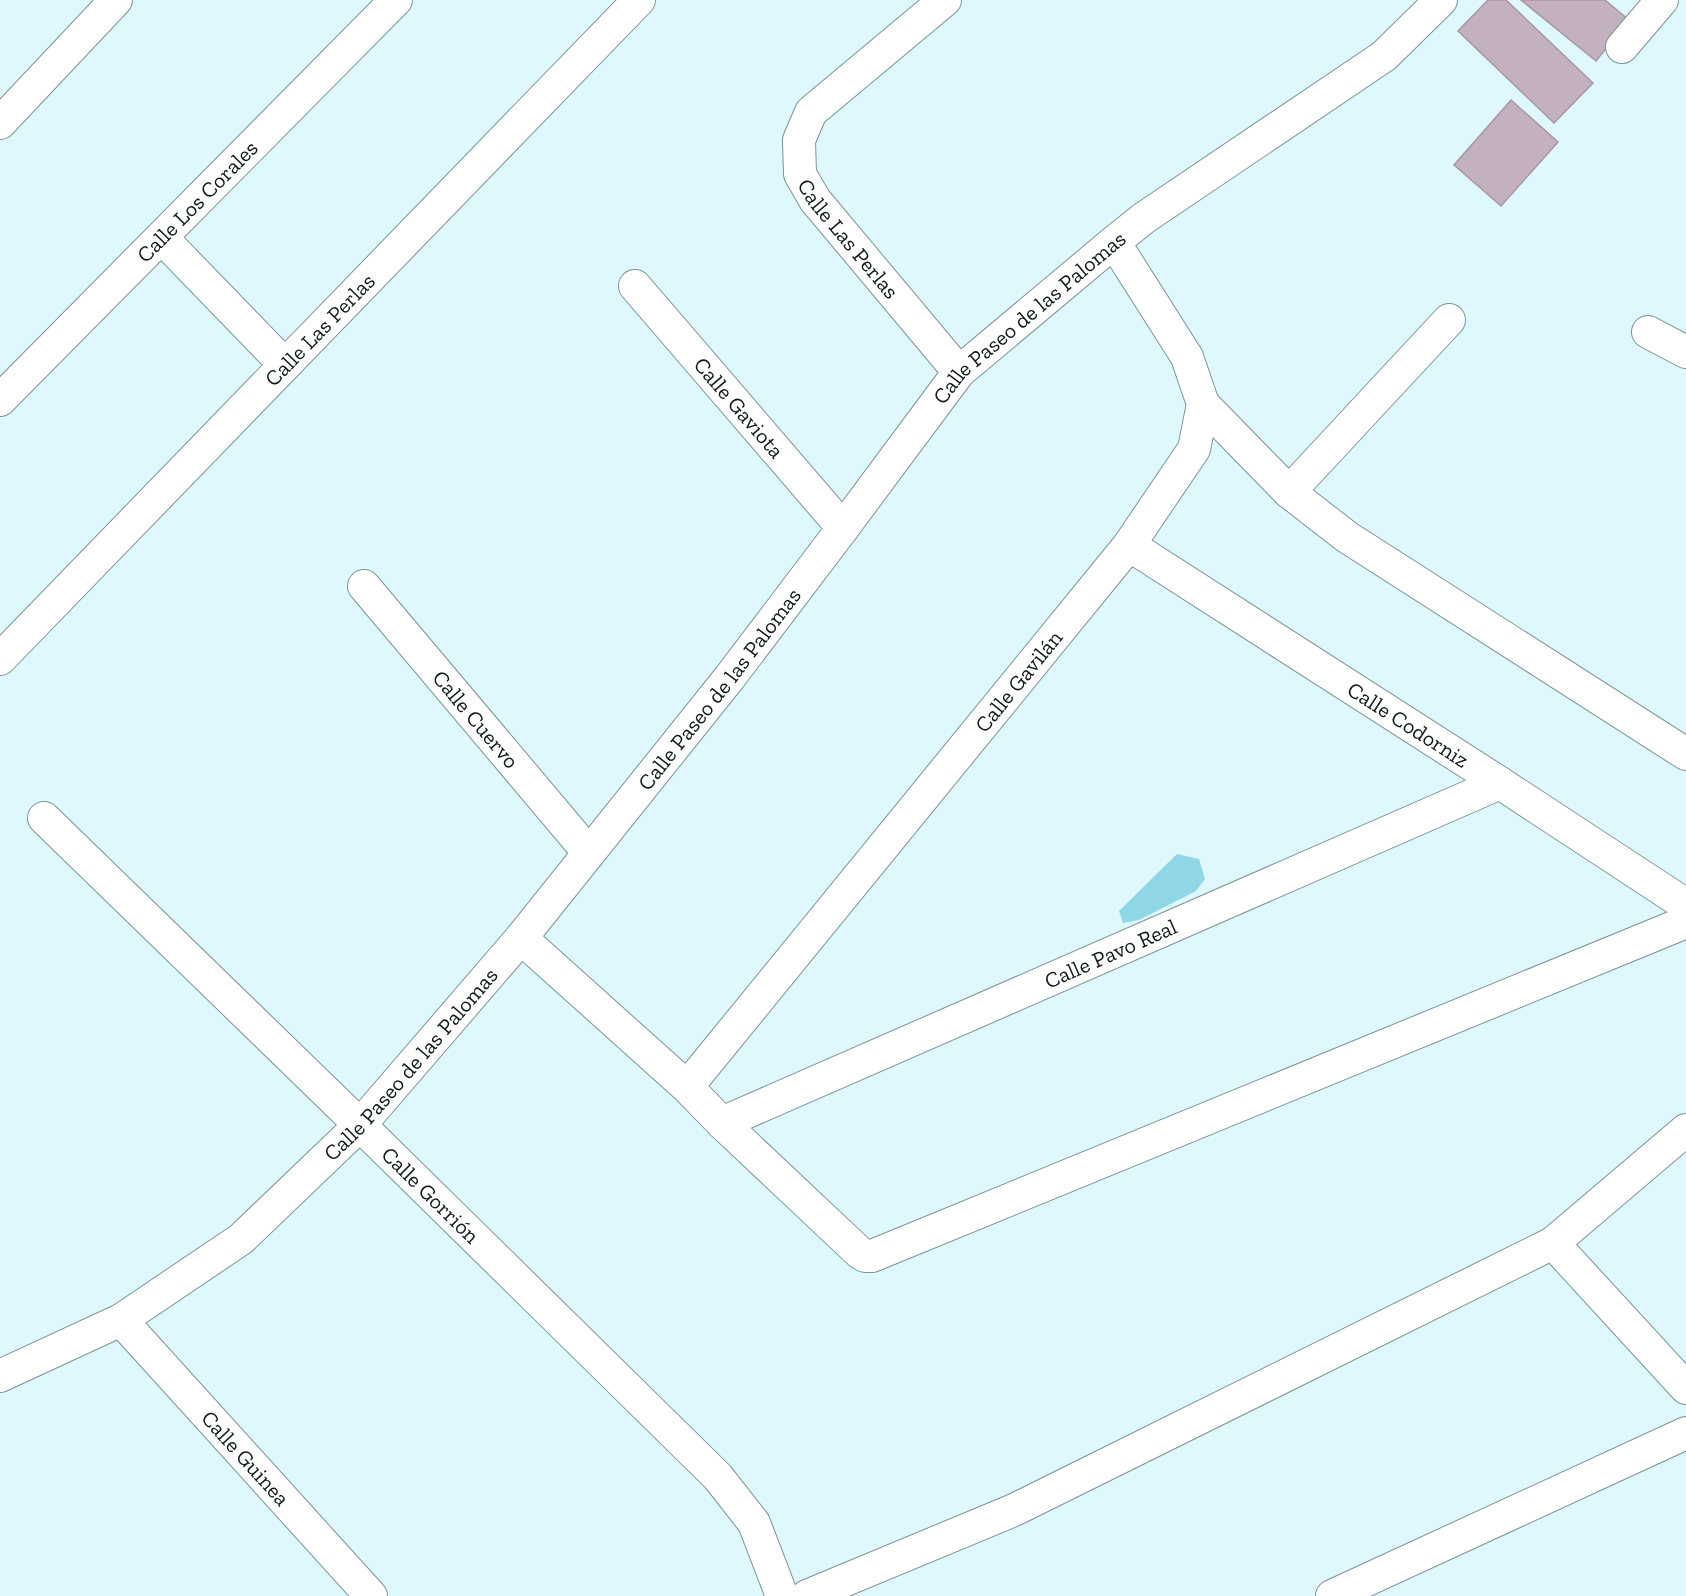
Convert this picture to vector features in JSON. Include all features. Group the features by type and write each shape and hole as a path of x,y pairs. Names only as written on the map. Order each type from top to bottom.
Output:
{"street":[{"path":"0,123 116,0"},
{"name":"Calle Los Corales","path":"0,400 396,0"},
{"name":"Calle Las Perlas","path":"0,659 639,0"},
{"name":"Calle Las Perlas","path":"945,0 812,112 799,140 800,174 815,200 959,372"},
{"name":"Calle Paseo de las Palomas","path":"0,1376 121,1320 241,1239 360,1125 521,938 730,677 959,372 1144,218 1384,56 1441,0"},
{"path":"1622,47 1662,0"},
{"path":"162,238 285,365"},
{"path":"1114,242 1187,357 1203,404 1289,492 1347,537 1686,754"},
{"name":"Calle Gaviota","path":"635,286 843,528"},
{"path":"1289,492 1449,320"},
{"path":"1648,332 1686,352"},
{"name":"Calle Gavilán","path":"687,1087 1129,544 1194,449 1203,404"},
{"name":"Calle Codorniz","path":"1129,544 1686,906"},
{"name":"Calle Cuervo","path":"364,586 589,854"},
{"name":"Calle Pavo Real","path":"722,1123 1500,783"},
{"name":"Calle Gorrión","path":"44,818 718,1477 754,1523 782,1596"},
{"path":"521,938 687,1087 860,1253 872,1256 1686,922"},
{"path":"807,1596 1014,1510 1553,1243 1686,1130"},
{"path":"1553,1243 1686,1388"},
{"name":"Calle Guinea","path":"121,1320 371,1596"},
{"path":"1332,1596 1686,1433"}],"shaded area":[{"path":"1177,854 1199,859 1205,879 1196,891 1139,920 1123,923 1119,911"}],"building":[{"path":"1488,0 1506,0 1593,83 1554,123 1458,31"},
{"path":"1521,0 1605,0 1629,20 1596,61"},
{"path":"1511,100 1558,142 1501,206 1454,165"}]}
